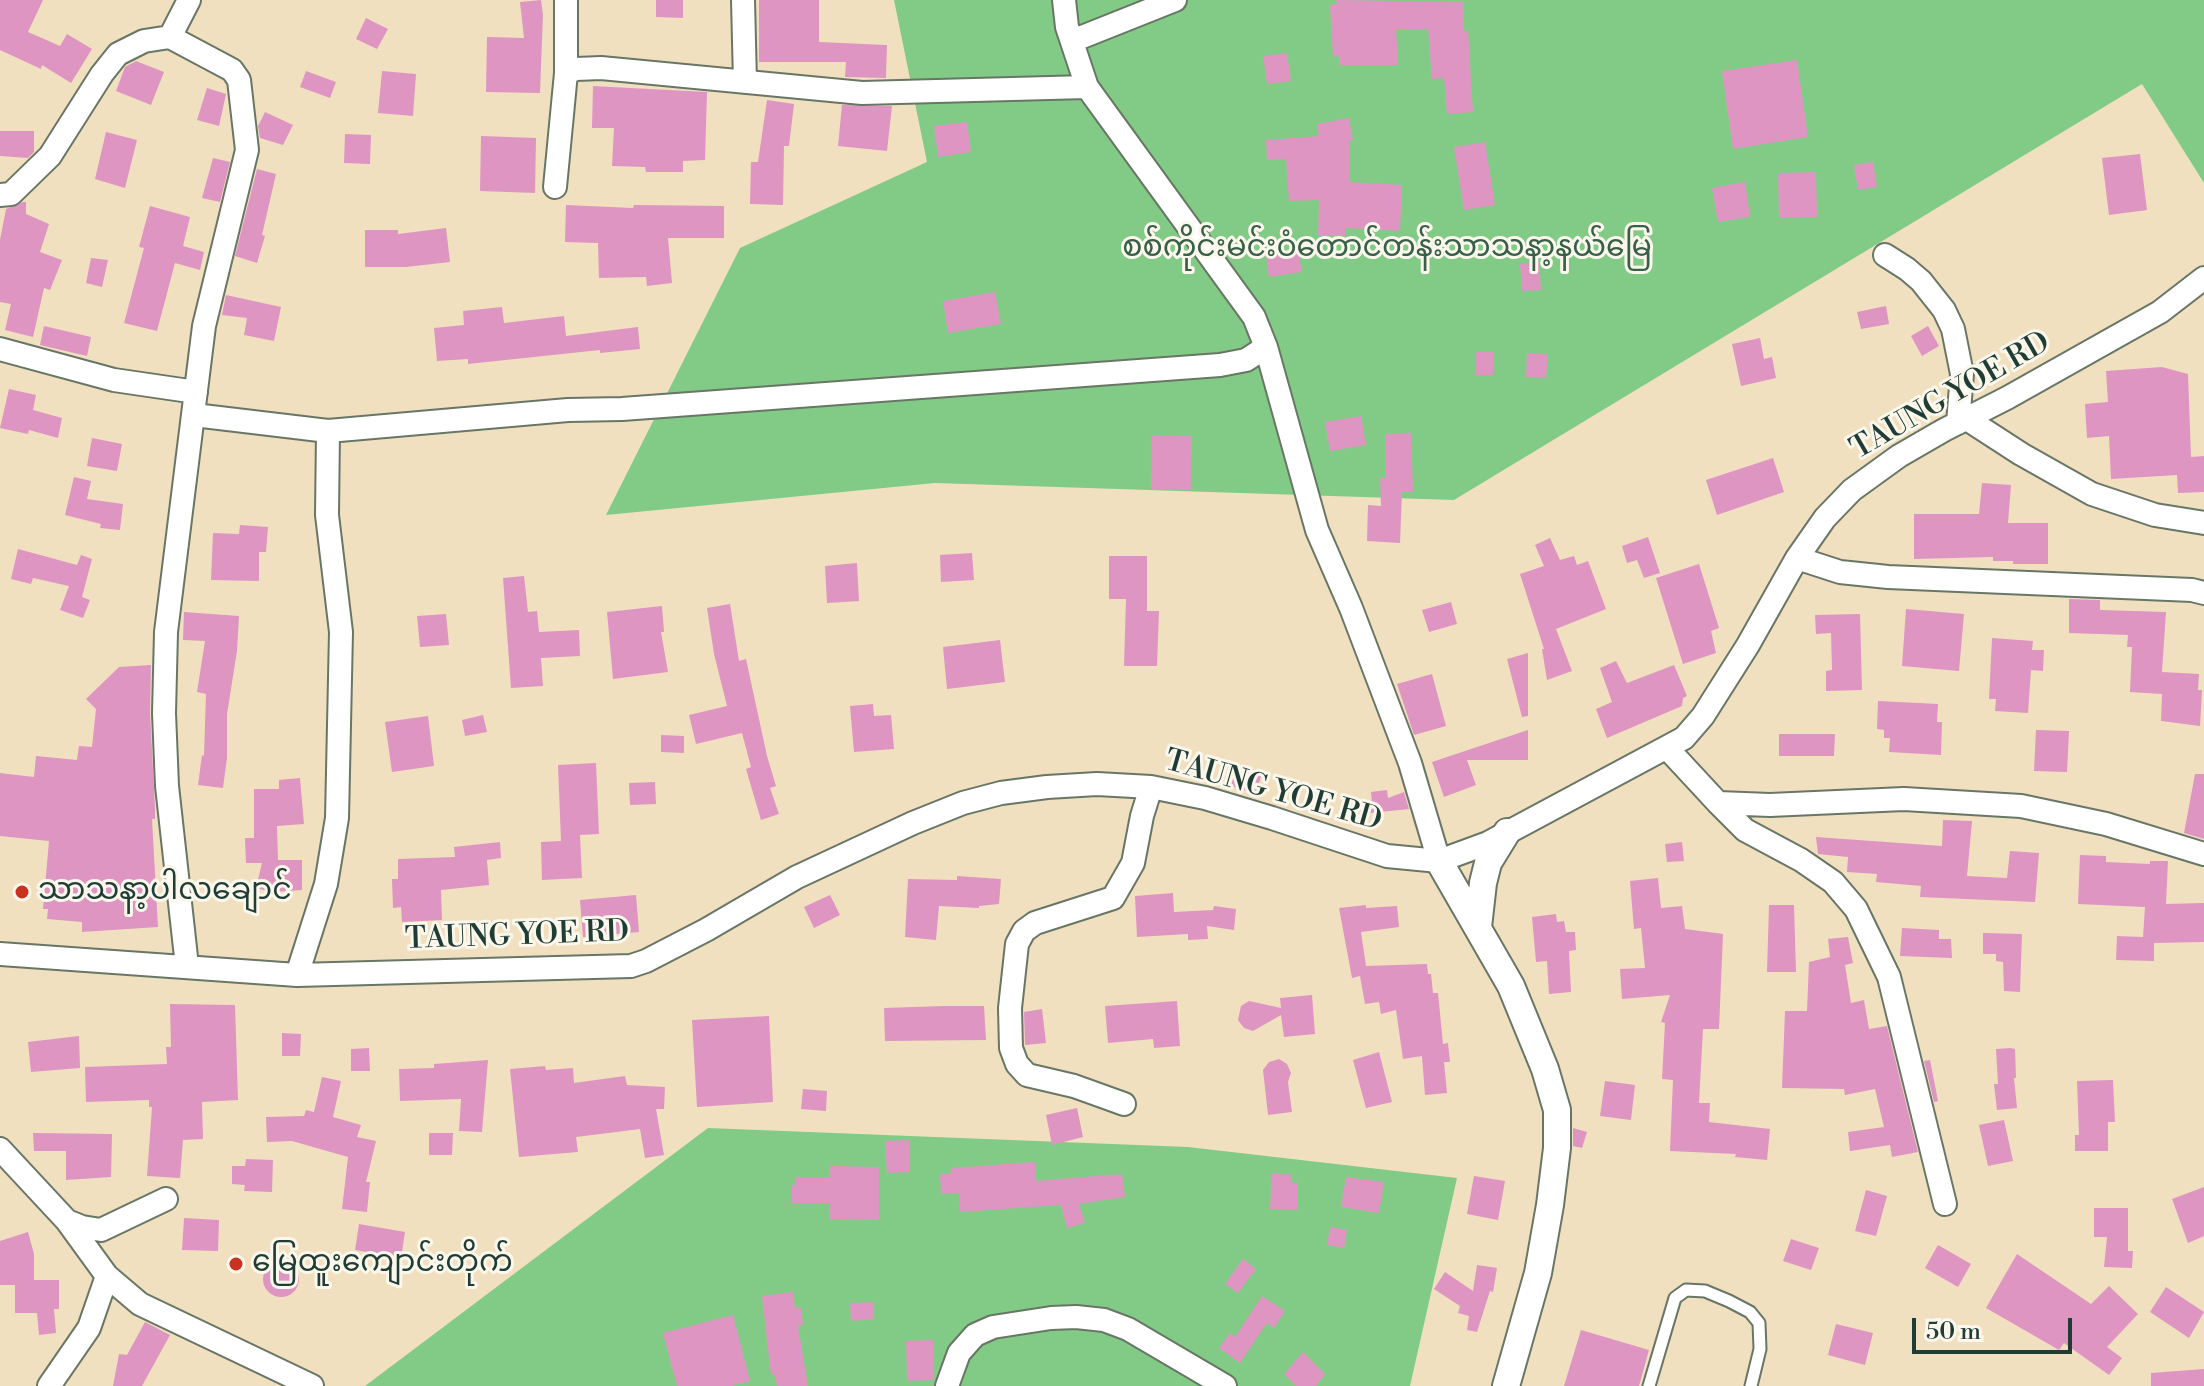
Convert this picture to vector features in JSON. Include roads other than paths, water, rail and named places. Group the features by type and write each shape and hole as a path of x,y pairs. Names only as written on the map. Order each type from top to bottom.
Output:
{"street":[{"path":"170,37 189,0"},
{"path":"555,187 566,73 566,0"},
{"path":"743,0 745,82"},
{"path":"1064,0 1072,41 1087,87 1254,317 1266,347 1317,530 1351,608 1410,763 1439,861 1511,986 1545,1069 1557,1110 1557,1148 1550,1205 1538,1273 1506,1386"},
{"path":"1072,41 1175,0"},
{"path":"0,195 11,194 50,156 118,54 144,41 170,37 232,70 239,80 247,150 204,326 166,632 164,713 167,786 187,966"},
{"path":"566,73 576,69 601,68 862,93 1087,87"},
{"path":"1885,255 1921,281 1944,310 1953,329 1962,374 1962,421 2092,494 2155,515 2204,523"},
{"name":"TAUNG YOE RD","path":"0,954 297,975 631,966 706,930 797,877 913,823 963,803 1001,793 1047,787 1097,784 1151,787 1259,814 1387,856 1439,861 1488,843 1684,738 1703,716 1748,645 1797,558 1825,518 1852,490 1899,456 2160,312 2204,278"},
{"path":"0,349 195,403 328,431 568,410 622,409 1220,365 1246,360 1266,347"},
{"path":"297,975 326,884 337,818 341,632 327,515 328,431"},
{"path":"1797,558 1840,572 1876,576 2178,589 2204,593"},
{"path":"1667,748 1745,830 1801,860 1833,882 1856,909 1889,977 1945,1204"},
{"path":"1124,1104 1074,1086 1027,1075 1017,1064 1011,1048 1010,1008 1017,944 1024,931 1035,923 1113,898 1133,863 1151,787"},
{"path":"1718,803 1770,805 1904,799 2021,806 2106,824 2204,854"},
{"path":"1478,927 1488,863 1507,832"},
{"path":"0,1149 67,1221 107,1276 140,1304 312,1386"},
{"path":"67,1221 101,1230 166,1199"},
{"path":"49,1386 89,1328 107,1276"},
{"path":"947,1386 959,1353 975,1335 993,1327 1076,1317 1104,1320 1128,1329 1225,1386"}],"lane":[{"path":"1649,1386 1675,1298 1686,1290 1705,1291 1729,1301 1750,1312 1759,1323 1760,1349 1751,1386"}],"place":[{"name":"သာသနာ့ပါလချောင်","path":"22,892"},
{"name":"မြေထူးကျောင်းတိုက်","path":"236,1264"}],"park label":[{"name":"စစ်ကိုင်းမင်းဝံတောင်တန်းသာသနာ့နယ်မြေ","path":"1387,249"}]}
